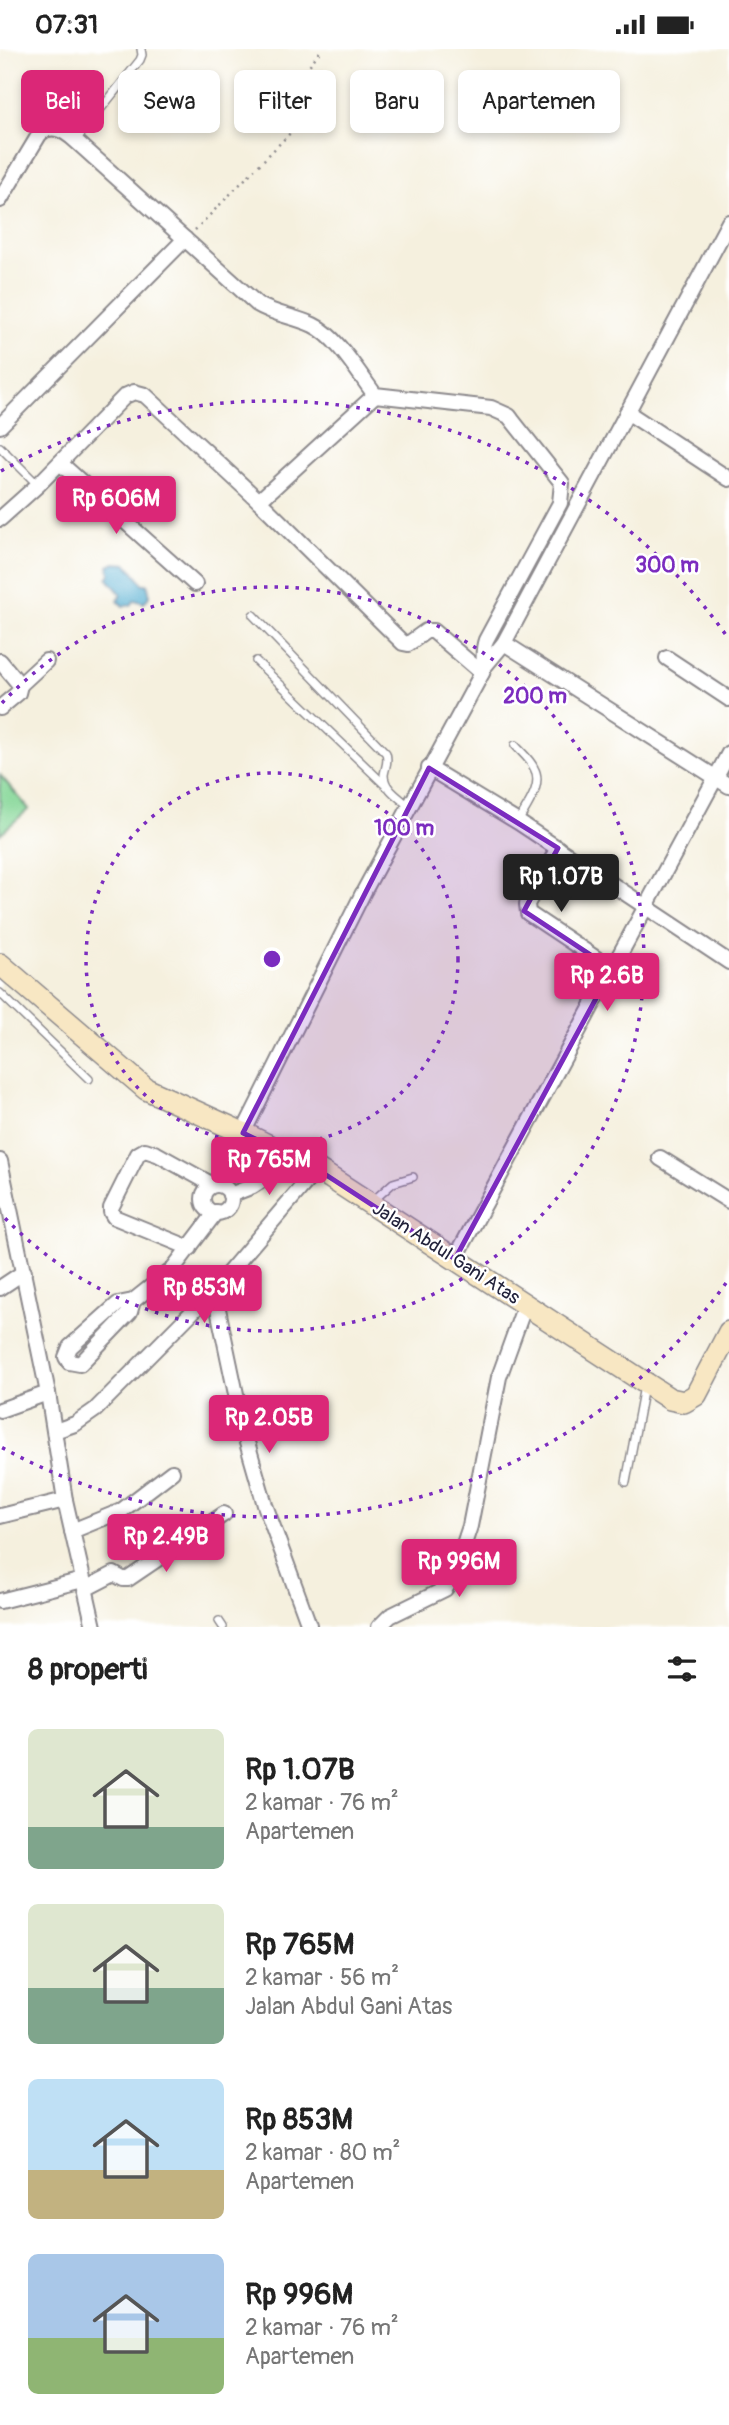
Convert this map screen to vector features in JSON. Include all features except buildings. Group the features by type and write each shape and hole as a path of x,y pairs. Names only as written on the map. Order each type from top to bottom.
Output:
{"street":[{"path":"0,200 44,130 58,129 76,141 257,304 282,316 316,326 324,332 335,342 375,395 491,408 512,420 562,483 563,488 560,503 486,641 482,655 483,670"},
{"path":"243,1133 429,768 483,670 504,643 729,222"},
{"path":"0,426 185,239"},
{"path":"0,519 38,485 125,396 137,392 145,395 258,501 403,643 408,644 426,631 433,631 483,670"},
{"path":"258,501 375,395"},
{"path":"627,412 729,479"},
{"path":"60,463 194,584"},
{"path":"504,643 729,786"},
{"path":"667,658 729,699"},
{"path":"0,661 20,685"},
{"path":"0,708 18,693 20,685 46,661"},
{"path":"455,1259 729,753"},
{"path":"429,768 518,822 729,962"},
{"path":"558,848 527,904 528,913 612,968"},
{"name":"Jalan Abdul Gani Atas","path":"0,964 139,1085 243,1133 313,1175 371,1204 670,1399 684,1402 696,1395 729,1332"},
{"path":"133,1301 130,1312 80,1364 69,1361 66,1357 70,1347 118,1304 133,1301 172,1270 190,1248 216,1212 226,1209 231,1200 224,1187 213,1185 145,1150 138,1154 111,1212 114,1217 190,1248"},
{"path":"660,1158 729,1201"},
{"path":"0,1161 48,1393 65,1500 94,1627"},
{"path":"230,1195 253,1186 276,1171 313,1175"},
{"path":"55,1431 75,1424 95,1410 214,1290 313,1175"},
{"path":"213,1185 203,1197 206,1207 216,1212"},
{"path":"0,1288 24,1272"},
{"path":"214,1290 244,1432 265,1505 309,1625"},
{"path":"379,1627 390,1616 445,1589 453,1577 470,1526 499,1377 525,1305"},
{"path":"0,1410 48,1393"},
{"path":"72,1531 121,1511 172,1472"},
{"path":"0,1516 65,1500"},
{"path":"0,1601 84,1585 114,1574 128,1579 224,1514"}],"lane":[{"path":"76,141 140,59 141,49"},
{"path":"0,447 38,485"},
{"path":"253,615 386,753 388,763 384,779 389,789"},
{"path":"256,661 409,806"},
{"path":"515,745 535,768 538,779 518,822"},
{"path":"0,993 89,1079"},
{"path":"371,1204 393,1183 413,1177"},
{"path":"626,1482 645,1383"}],"path":[{"path":"185,239 305,118 311,105 300,77 323,49"}],"highlighted area":[{"path":"429,768 558,848 524,911 612,969 455,1259 317,1169 243,1133"}],"green space":[{"path":"0,775 29,809 0,834"}],"water":[{"path":"115,563 127,564 143,584 147,584 150,595 144,603 135,600 131,605 123,606 118,601 121,594 107,578 110,574 109,566"}]}
